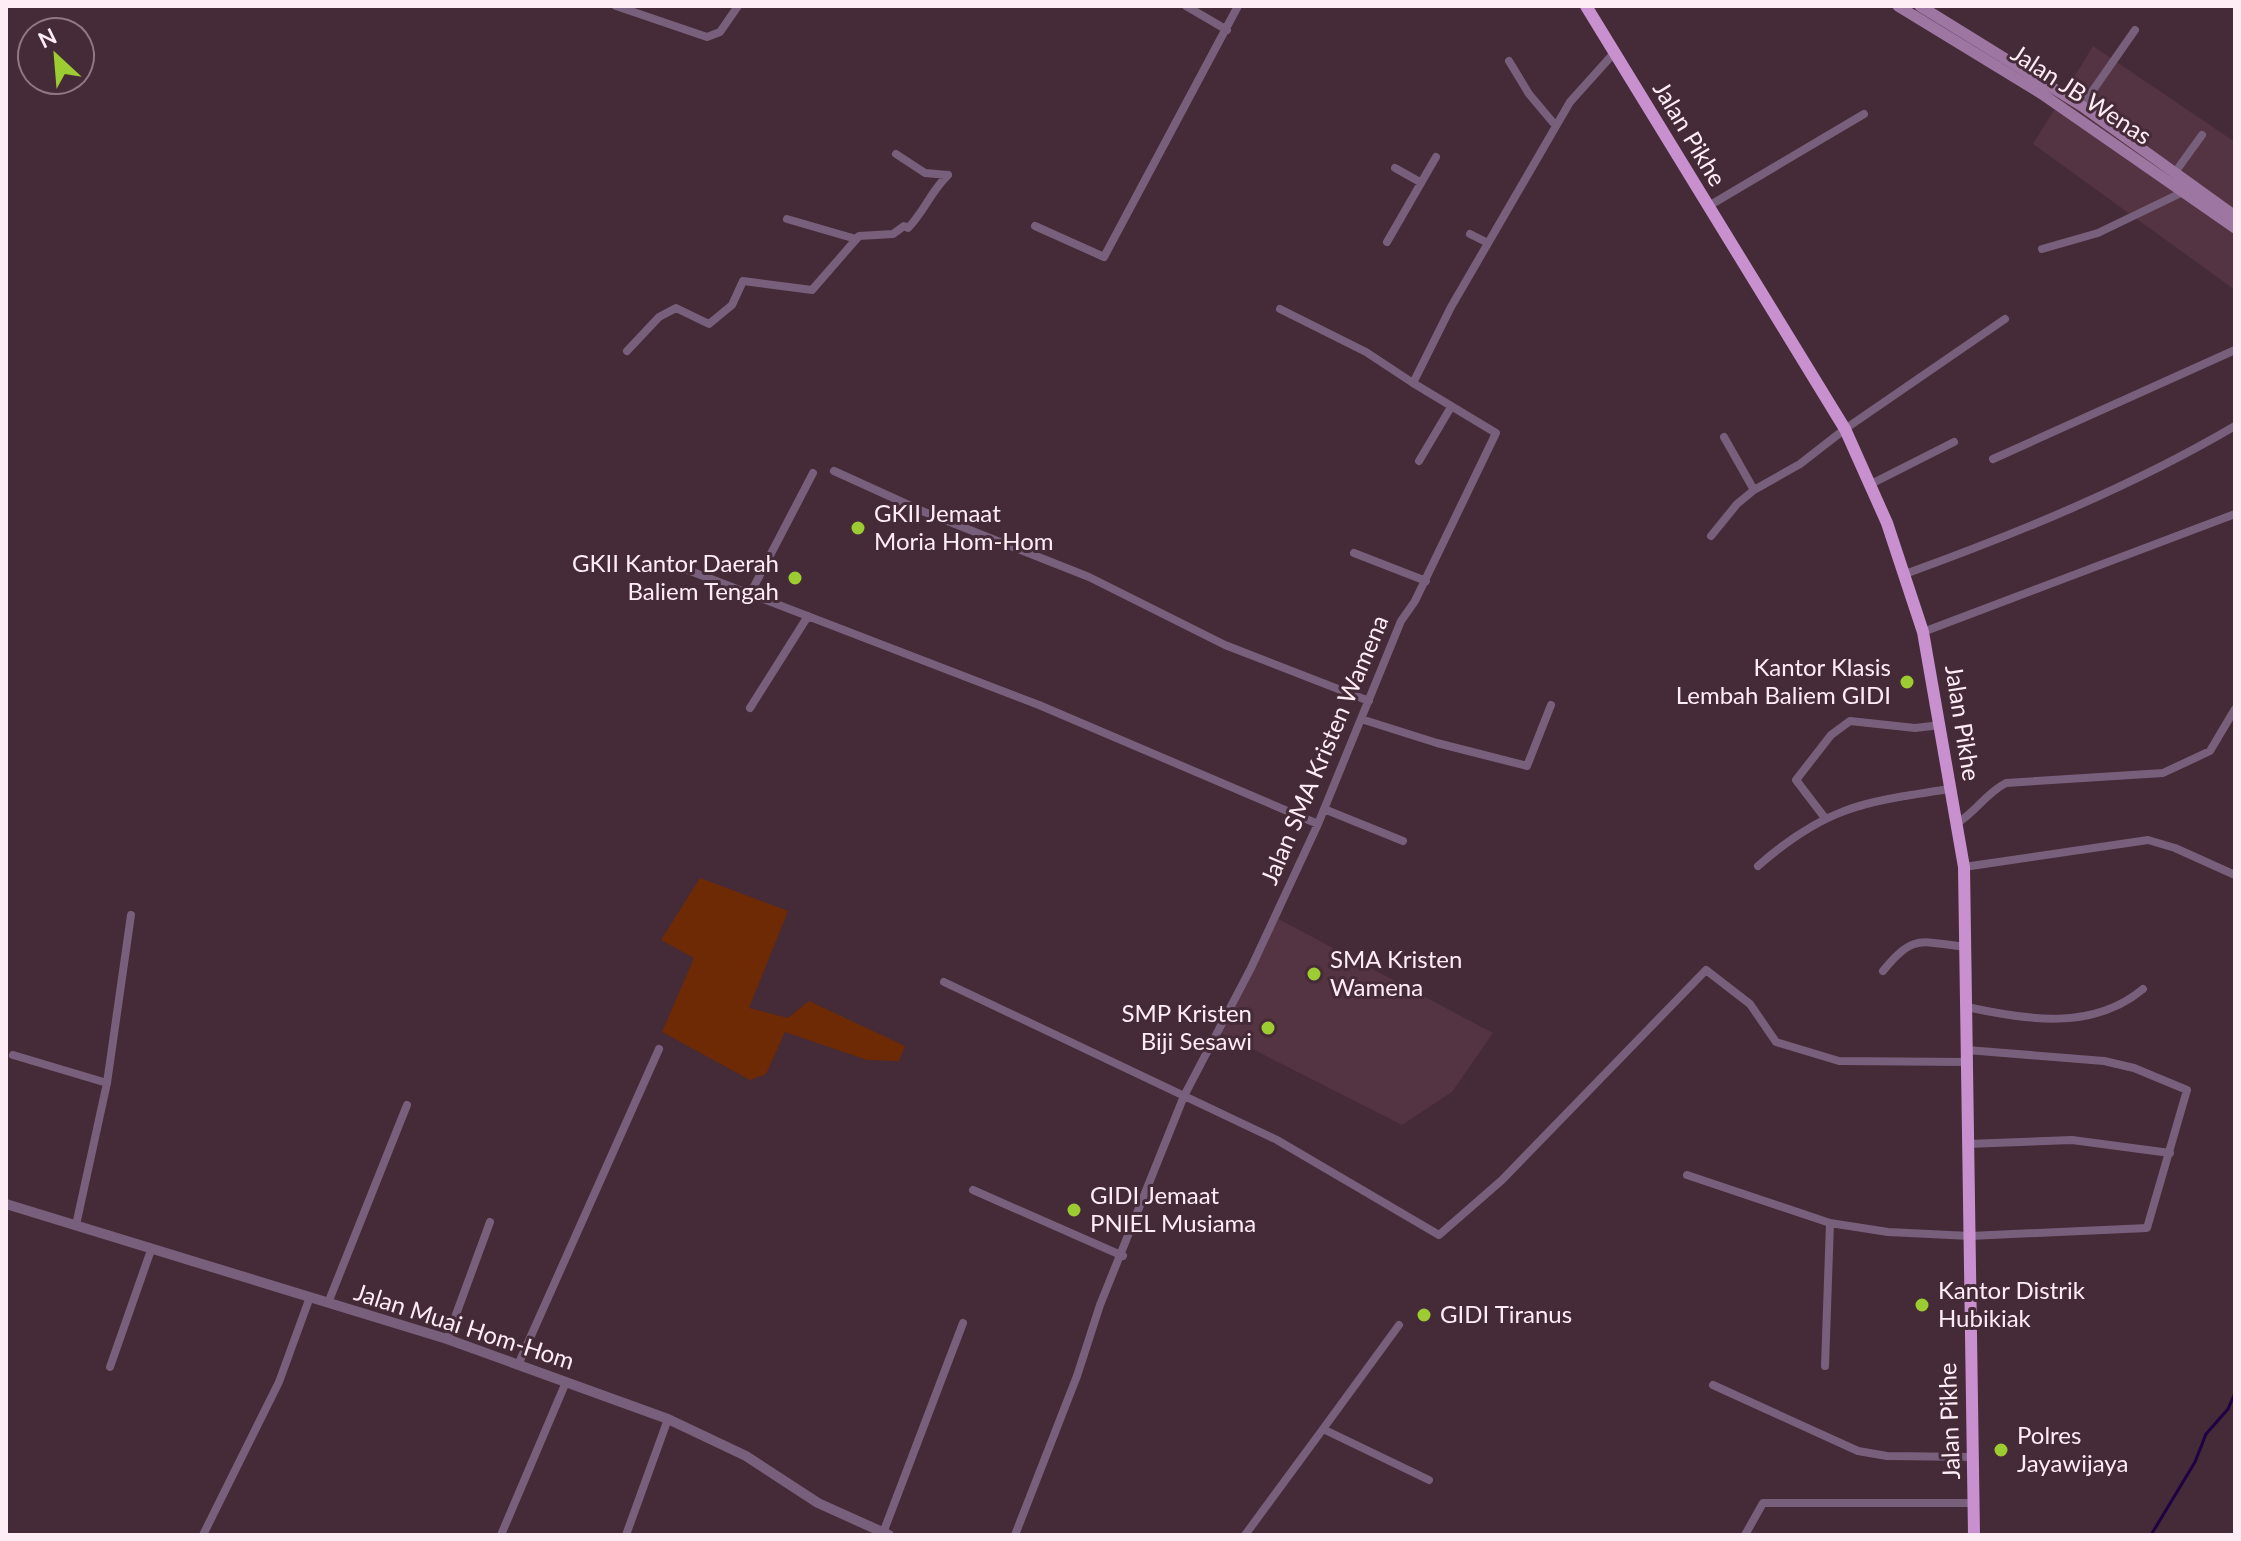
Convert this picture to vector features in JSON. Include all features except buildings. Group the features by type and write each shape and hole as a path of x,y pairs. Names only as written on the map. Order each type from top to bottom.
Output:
{"highway":[{"name":"Jalan Pikhe","path":"1586,6 1845,429 1871,484 1923,632 1964,867 1974,1535"}],"main road":[{"name":"Jalan JB Wenas","path":"1898,6 2176,171 2235,216"},
{"name":"Jalan JB Wenas","path":"1920,6 2082,106 2183,192 2235,228"}],"street":[{"path":"616,6 707,37 720,32 738,6"},
{"path":"1186,6 1227,30"},
{"path":"1035,226 1104,257 1238,6"},
{"path":"2082,106 2135,30"},
{"path":"1413,383 1488,243 1570,102 1614,53"},
{"path":"1509,61 1556,126"},
{"path":"1707,207 1864,114"},
{"path":"2176,171 2202,135"},
{"path":"787,219 856,239 908,228 919,217 934,188 948,175 925,173 896,154"},
{"path":"1387,242 1436,157"},
{"path":"1395,168 1420,182"},
{"path":"2042,249 2098,233 2183,192"},
{"path":"1470,234 1488,243"},
{"path":"627,351 659,317 676,308 709,324 732,305 743,281 812,290 856,239"},
{"name":"Jalan SMA Kristen Wamena","path":"1015,1535 1077,1376 1100,1305 1123,1256 1184,1096 1251,968 1318,824 1401,621 1426,581 1496,433 1366,352 1280,309"},
{"path":"1711,536 1754,490 1800,464 1845,429 2005,319"},
{"path":"1993,459 2149,392 2235,350"},
{"path":"1419,461 1451,407"},
{"path":"1905,574 2069,509 2187,454 2235,426"},
{"path":"1724,437 1754,490"},
{"path":"1871,484 1954,442"},
{"path":"834,471 922,511 1089,577 1225,645 1369,701"},
{"path":"750,594 813,473"},
{"path":"1923,632 2235,514"},
{"path":"1354,553 1426,581"},
{"path":"685,569 1039,705 1318,824"},
{"path":"750,708 808,616"},
{"path":"1361,719 1527,766 1551,705"},
{"path":"1956,824 2006,783 2163,773 2210,751 2235,709"},
{"path":"1825,818 1796,780 1831,735 1850,721 1915,728 1941,725"},
{"path":"1758,866 1789,838 1825,818 1863,803 1950,789"},
{"path":"1324,809 1403,841"},
{"path":"1964,867 2148,840 2175,848 2235,875"},
{"path":"76,1225 107,1083 131,915"},
{"path":"1883,971 1900,948 1914,942 1966,947"},
{"path":"944,982 1277,1140 1427,1231 1439,1235 1502,1180 1706,970 1756,1010 1767,1034 1776,1042 1839,1061 1967,1056 2104,1061 2134,1068 2187,1090 2144,1230 1970,1236 1888,1232 1830,1223 1687,1175"},
{"path":"1967,1007 2049,1021 2113,1009 2143,989"},
{"path":"518,1365 659,1049"},
{"path":"13,1055 107,1083"},
{"path":"328,1303 407,1105"},
{"path":"1967,1144 2072,1140 2170,1153"},
{"path":"973,1190 1123,1256"},
{"name":"Jalan Muai Hom-Hom","path":"6,1204 447,1339 668,1419 746,1456 818,1503 886,1534"},
{"path":"447,1339 490,1222"},
{"path":"1825,1366 1830,1223"},
{"path":"110,1367 151,1250"},
{"path":"203,1535 279,1382 310,1297"},
{"path":"886,1534 963,1323"},
{"path":"1245,1535 1399,1325"},
{"path":"501,1535 566,1382"},
{"path":"1713,1385 1858,1451 1887,1456 1973,1457"},
{"path":"626,1535 668,1419"},
{"path":"1323,1429 1429,1480"},
{"path":"1745,1535 1763,1503 1974,1503"}],"shaded area":[{"path":"2093,46 2235,142 2235,290 2033,144"},
{"path":"700,878 788,911 749,1008 788,1018 809,1001 905,1046 899,1061 867,1060 785,1032 766,1074 750,1080 662,1032 694,958 661,940"},
{"name":"SMA Kristen Wamena","path":"1273,916 1493,1033 1452,1092 1402,1125 1219,1032"}],"waterway":[{"path":"2151,1535 2195,1462 2206,1434 2228,1409 2235,1393"}],"place":[{"name":"GKII Jemaat Moria Hom-Hom","path":"858,528"},
{"name":"GKII Kantor Daerah Baliem Tengah","path":"795,578"},
{"name":"Kantor Klasis Lembah Baliem GIDI","path":"1907,682"},
{"name":"SMA Kristen Wamena","path":"1314,974"},
{"name":"SMP Kristen Biji Sesawi","path":"1268,1028"},
{"name":"GIDI Jemaat PNIEL Musiama","path":"1074,1210"},
{"name":"Kantor Distrik Hubikiak","path":"1922,1305"},
{"name":"GIDI Tiranus","path":"1424,1315"},
{"name":"Polres Jayawijaya","path":"2001,1450"}]}
